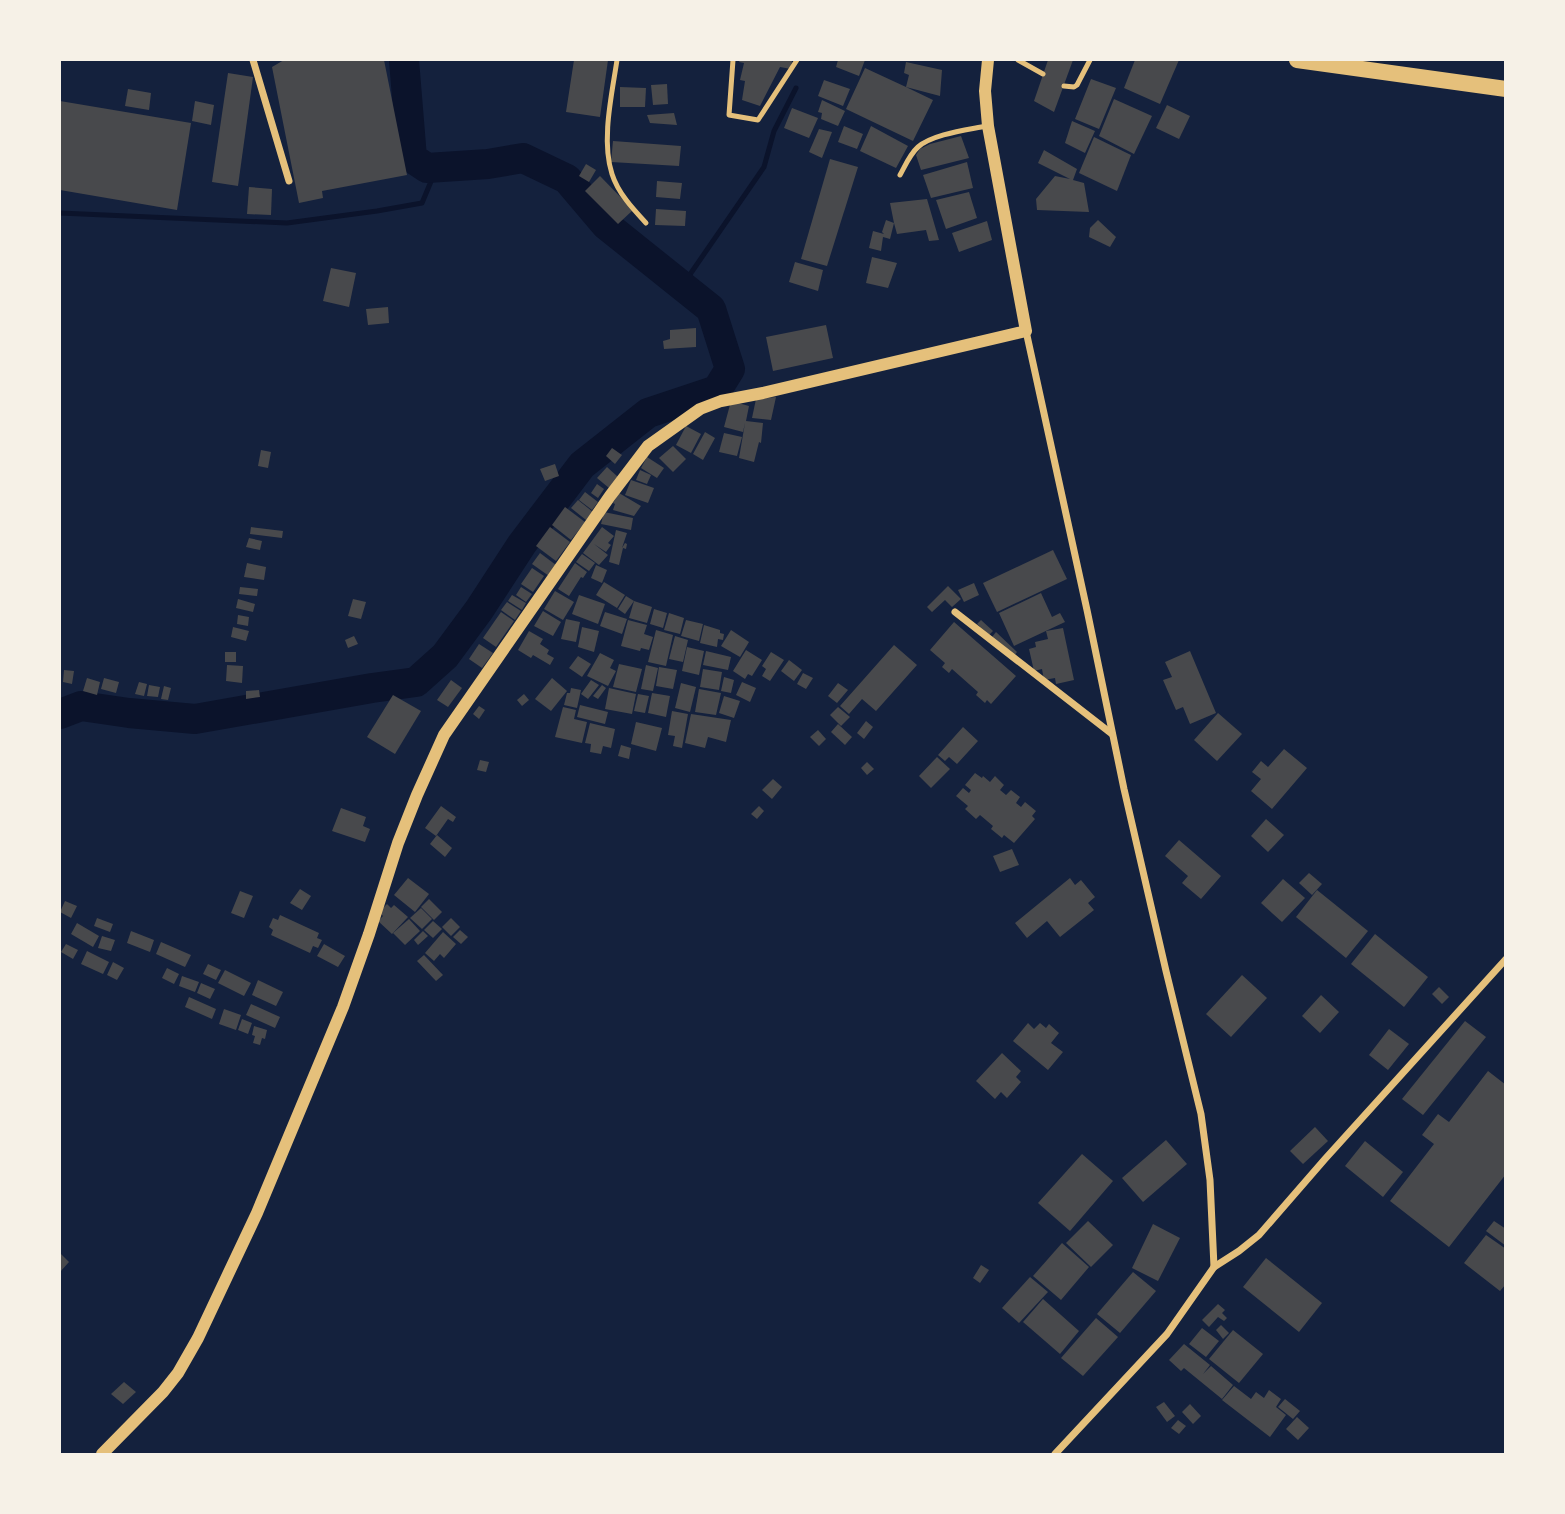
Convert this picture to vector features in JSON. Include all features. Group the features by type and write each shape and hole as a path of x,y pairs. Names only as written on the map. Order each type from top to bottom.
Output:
{"highway":[{"path":"1297,60 1343,63 1506,89"}],"street":[{"path":"253,60 289,181"},
{"path":"988,60 985,91 988,126 1026,331 1113,734 1201,1114 1210,1180 1214,1267"},
{"path":"102,1454 149,1408 171,1382 210,1313 257,1213 343,1007 398,843 444,735 648,446 700,409 721,401 1026,331"},
{"path":"955,612 1113,734"},
{"path":"1055,1454 1167,1334 1214,1267 1259,1235 1506,959"}],"lane":[{"path":"617,60 608,130 610,163 622,194 646,223"},
{"path":"733,60 729,115 758,120 797,60"},
{"path":"1018,60 1043,74"},
{"path":"1064,86 1071,88 1077,85 1090,60"},
{"path":"900,175 918,146 988,126"}],"building":[{"path":"284,60 384,60 407,175 322,191 323,198 299,203 272,67"},
{"path":"574,60 608,60 600,117 566,112"},
{"path":"792,60 791,69 780,67 760,106 742,100 745,81 740,80 744,63 739,62"},
{"path":"838,60 865,60 859,76 836,67"},
{"path":"1048,60 1073,60 1054,112 1034,101"},
{"path":"1135,60 1179,60 1160,104 1124,88"},
{"path":"906,62 942,70 940,96 906,87 909,75 904,73"},
{"path":"865,68 933,100 913,141 846,109"},
{"path":"228,73 253,77 238,186 212,182"},
{"path":"1091,79 1116,88 1099,129 1075,119"},
{"path":"824,80 850,89 843,106 818,96"},
{"path":"667,84 668,104 653,105 651,85"},
{"path":"620,87 646,88 645,107 620,107"},
{"path":"128,89 151,93 149,110 125,106"},
{"path":"1114,99 1152,116 1134,154 1099,136"},
{"path":"822,100 845,111 838,126 821,119 822,113 818,112"},
{"path":"60,101 191,123 177,210 60,190"},
{"path":"195,101 214,105 211,125 192,121"},
{"path":"1167,105 1190,116 1179,139 1156,128"},
{"path":"792,108 818,118 809,138 784,128"},
{"path":"674,113 677,125 650,123 647,115"},
{"path":"1072,121 1095,131 1085,153 1065,143"},
{"path":"844,126 863,134 857,149 838,142"},
{"path":"871,126 908,146 896,168 860,151"},
{"path":"819,129 832,132 822,158 809,152"},
{"path":"961,136 969,158 921,170 916,155 920,149"},
{"path":"1094,137 1131,155 1117,191 1079,173"},
{"path":"613,141 681,146 679,166 611,162"},
{"path":"1044,150 1077,169 1073,180 1084,183 1089,212 1037,210 1036,199 1055,176 1070,179 1038,163"},
{"path":"830,159 858,167 827,266 801,259"},
{"path":"967,162 973,188 931,198 923,175"},
{"path":"586,164 596,170 589,182 579,176"},
{"path":"600,176 633,210 618,224 585,191"},
{"path":"657,181 682,183 680,199 656,197"},
{"path":"249,187 272,189 271,215 247,214"},
{"path":"969,192 977,218 946,229 936,200"},
{"path":"927,199 939,240 929,241 926,230 897,234 890,203"},
{"path":"656,209 686,211 685,226 655,225"},
{"path":"886,220 894,223 890,239 883,237 881,251 869,248 873,231 884,234 882,232"},
{"path":"1098,220 1116,237 1110,247 1089,237 1090,228"},
{"path":"987,221 992,240 959,252 952,233"},
{"path":"872,257 897,263 888,288 866,283"},
{"path":"795,262 823,270 818,291 789,282"},
{"path":"331,268 356,273 349,307 323,301"},
{"path":"388,307 389,323 368,325 366,309"},
{"path":"826,325 833,358 773,371 766,337"},
{"path":"696,328 696,347 664,349 663,341 670,339 670,330"},
{"path":"776,397 771,420 752,418 756,399"},
{"path":"731,401 749,406 746,421 763,423 761,443 759,442 754,462 739,458 745,423 743,432 724,427"},
{"path":"686,426 701,434 691,453 676,445"},
{"path":"705,432 715,438 703,460 693,454"},
{"path":"724,433 742,437 737,456 719,452"},
{"path":"673,446 686,459 673,472 659,458"},
{"path":"612,448 622,455 615,464 606,456"},
{"path":"261,450 271,452 268,468 258,466"},
{"path":"647,457 664,468 657,478 641,468"},
{"path":"555,464 559,476 545,481 540,469"},
{"path":"607,467 618,477 609,488 597,478"},
{"path":"640,470 651,475 647,484 636,480"},
{"path":"631,480 654,488 648,503 625,495"},
{"path":"597,484 604,489 598,498 591,493"},
{"path":"585,492 598,502 592,510 579,500"},
{"path":"619,493 641,506 634,516 613,510 613,503"},
{"path":"578,500 593,512 586,520 571,508"},
{"path":"565,507 585,522 571,540 552,525"},
{"path":"604,512 633,518 631,530 601,524"},
{"path":"251,527 283,531 282,538 250,534"},
{"path":"550,527 570,542 556,561 536,546"},
{"path":"602,527 614,536 608,543 611,545 606,552 594,544 608,555 599,565 583,553"},
{"path":"616,530 627,533 622,548 625,543 626,549 623,548 619,565 609,562"},
{"path":"249,538 262,541 260,550 246,547"},
{"path":"1053,550 1067,579 997,612 983,583"},
{"path":"540,553 556,565 549,576 532,564"},
{"path":"582,554 595,563 589,571 576,562"},
{"path":"247,563 266,567 264,580 244,577"},
{"path":"575,563 587,572 569,596 558,589"},
{"path":"596,565 607,570 602,583 591,578"},
{"path":"532,568 544,576 533,592 521,584"},
{"path":"604,582 625,595 617,608 596,595"},
{"path":"974,583 979,595 964,602 958,590"},
{"path":"948,586 961,599 952,607 945,600 932,612 927,607"},
{"path":"240,587 258,589 257,596 239,594"},
{"path":"521,587 532,594 526,602 516,595"},
{"path":"555,591 574,602 563,620 544,609"},
{"path":"1041,593 1052,617 1060,613 1065,622 1014,646 999,613"},
{"path":"512,595 526,603 522,610 508,601"},
{"path":"579,595 605,604 598,624 572,614"},
{"path":"626,596 634,601 625,614 618,609"},
{"path":"238,599 255,604 253,612 236,608"},
{"path":"353,599 366,602 361,619 348,616"},
{"path":"634,601 652,607 647,623 629,618"},
{"path":"507,602 521,611 515,620 501,610"},
{"path":"654,609 667,613 663,628 650,624"},
{"path":"543,611 561,622 553,636 534,626"},
{"path":"501,612 514,621 496,647 483,638"},
{"path":"605,612 627,619 622,634 600,626"},
{"path":"669,613 684,618 680,634 664,630"},
{"path":"238,615 249,617 248,626 237,624"},
{"path":"566,619 580,622 576,642 561,639"},
{"path":"628,620 647,625 644,634 653,637 649,650 641,648 640,651 621,646"},
{"path":"686,620 703,624 699,641 681,636"},
{"path":"981,620 993,631 989,635 977,624"},
{"path":"954,622 1016,676 991,704 987,700 985,703 976,695 978,692 952,669 949,673 942,667 945,663 930,650"},
{"path":"704,625 724,634 723,640 718,639 717,647 700,643"},
{"path":"233,627 249,631 246,641 231,637"},
{"path":"582,627 599,631 594,652 578,647"},
{"path":"1063,628 1074,680 1056,684 1055,678 1044,680 1042,669 1034,671 1029,649 1036,647 1035,642 1048,639 1046,631"},
{"path":"656,630 673,635 666,666 648,662"},
{"path":"731,630 749,642 740,657 721,646"},
{"path":"529,631 543,639 540,644 549,650 547,654 554,658 550,665 518,650"},
{"path":"996,632 1017,652 1014,656 992,637"},
{"path":"354,636 358,644 348,648 345,640"},
{"path":"675,636 688,640 683,662 669,659"},
{"path":"479,644 493,653 482,668 469,659"},
{"path":"894,645 917,665 876,711 862,699 849,714 840,706"},
{"path":"687,647 704,651 699,675 682,671"},
{"path":"746,650 762,660 752,676 748,674 745,679 733,671"},
{"path":"706,651 731,657 728,670 703,665"},
{"path":"1190,651 1216,713 1190,724 1183,707 1176,710 1163,680 1172,677 1165,662"},
{"path":"225,652 236,652 236,662 225,662"},
{"path":"771,652 784,660 770,681 762,676 766,669 762,666"},
{"path":"600,653 614,660 610,668 616,671 608,686 587,676"},
{"path":"578,656 591,664 582,677 569,668"},
{"path":"789,660 802,670 794,681 781,671"},
{"path":"619,664 642,669 636,692 613,687"},
{"path":"227,665 243,666 242,683 226,681"},
{"path":"646,665 658,668 653,691 641,689"},
{"path":"659,667 677,670 673,689 656,686"},
{"path":"703,669 722,672 719,690 700,687"},
{"path":"64,670 74,671 72,684 63,682"},
{"path":"803,673 813,678 806,689 797,684"},
{"path":"724,677 734,680 731,693 721,691"},
{"path":"87,678 100,682 97,695 83,691"},
{"path":"104,678 119,682 116,693 101,689"},
{"path":"552,678 567,691 551,711 535,699"},
{"path":"451,680 462,688 448,707 437,700"},
{"path":"591,680 599,685 588,699 581,694"},
{"path":"139,682 147,684 144,696 135,694"},
{"path":"742,682 756,688 750,702 736,695"},
{"path":"681,683 696,687 690,712 675,708"},
{"path":"838,683 848,690 837,703 828,696"},
{"path":"149,685 160,687 158,697 147,696"},
{"path":"602,685 606,688 598,699 593,696"},
{"path":"164,686 171,688 168,700 161,699"},
{"path":"571,688 581,690 577,708 564,705"},
{"path":"609,688 636,694 632,714 605,709"},
{"path":"699,689 721,693 716,715 695,712"},
{"path":"259,690 260,697 246,699 246,691"},
{"path":"652,693 670,696 666,717 648,713"},
{"path":"524,694 529,700 522,706 517,700"},
{"path":"638,694 649,696 645,713 634,711"},
{"path":"393,695 421,711 395,754 367,737"},
{"path":"724,696 740,701 734,718 719,713"},
{"path":"580,705 608,712 605,724 577,717"},
{"path":"479,706 485,710 479,719 473,714"},
{"path":"563,707 576,710 574,719 587,722 582,743 555,737"},
{"path":"838,707 850,717 841,726 830,715"},
{"path":"672,711 688,714 682,748 673,746 675,736 668,735"},
{"path":"1218,713 1242,734 1217,761 1194,740"},
{"path":"691,714 731,720 726,742 708,737 705,748 685,743"},
{"path":"866,721 873,727 864,739 857,733"},
{"path":"636,722 662,728 656,751 631,744"},
{"path":"590,723 615,729 611,748 603,746 601,754 590,752 591,744 585,743"},
{"path":"838,724 852,737 845,745 831,732"},
{"path":"963,727 978,741 957,764 949,757 945,761 938,755"},
{"path":"818,730 826,739 819,746 810,737"},
{"path":"621,745 631,748 629,759 618,756"},
{"path":"1284,749 1307,768 1272,809 1251,791 1261,779 1252,772 1261,761 1268,767"},
{"path":"937,757 950,769 931,788 919,776"},
{"path":"480,760 489,762 486,772 477,770"},
{"path":"867,762 874,769 867,775 861,768"},
{"path":"975,773 990,782 995,776 1004,785 1000,790 1006,795 1011,790 1020,797 1016,803 1021,807 1025,802 1036,811 1032,816 1035,819 1014,843 991,829 993,826 980,815 976,819 965,809 968,806 956,796 963,788 969,793 971,790 965,785"},
{"path":"773,779 782,787 772,799 762,790"},
{"path":"441,806 456,817 453,822 448,819 436,836 425,828"},
{"path":"759,806 764,811 757,819 751,814"},
{"path":"341,808 366,817 363,826 370,829 365,842 332,831"},
{"path":"1266,819 1284,835 1268,852 1251,836"},
{"path":"437,835 452,848 445,857 430,844"},
{"path":"1179,840 1221,876 1201,899 1182,883 1188,876 1165,856"},
{"path":"1012,849 1019,865 1000,872 993,856"},
{"path":"1309,873 1322,884 1312,895 1299,883"},
{"path":"408,878 429,894 415,912 394,895"},
{"path":"1070,878 1075,885 1081,880 1095,897 1088,903 1094,910 1060,937 1047,921 1027,938 1015,923"},
{"path":"1283,879 1305,898 1282,922 1261,903"},
{"path":"300,889 311,896 302,910 290,903"},
{"path":"1317,890 1368,931 1346,958 1296,917"},
{"path":"240,891 253,896 244,918 231,913"},
{"path":"429,899 442,912 434,920 421,907"},
{"path":"65,901 77,906 71,918 60,912"},
{"path":"387,904 391,908 394,905 408,917 392,934 378,921 383,916 379,912"},
{"path":"421,908 432,919 422,929 410,918"},
{"path":"280,915 319,933 317,938 322,940 318,948 313,946 310,953 271,935 273,930 269,927 273,918 278,920"},
{"path":"97,918 113,924 110,932 94,926"},
{"path":"451,918 460,927 451,936 442,927"},
{"path":"409,919 420,931 405,945 393,933"},
{"path":"433,921 442,929 433,938 424,930"},
{"path":"77,923 99,936 93,947 71,934"},
{"path":"460,930 468,937 461,944 453,937"},
{"path":"131,931 154,940 150,952 127,943"},
{"path":"423,931 428,936 418,945 414,940"},
{"path":"443,932 456,944 444,958 440,954 434,961 425,953"},
{"path":"1375,934 1428,977 1404,1007 1351,964"},
{"path":"102,936 115,940 111,951 98,948"},
{"path":"161,942 191,955 185,967 156,954"},
{"path":"66,944 78,950 73,959 61,952"},
{"path":"324,944 345,956 338,967 317,956"},
{"path":"87,951 109,962 103,974 81,964"},
{"path":"424,955 443,975 436,981 417,961"},
{"path":"113,962 124,968 117,980 107,975"},
{"path":"208,964 221,970 216,980 203,974"},
{"path":"167,968 179,974 174,984 162,978"},
{"path":"225,970 251,983 244,996 218,983"},
{"path":"1242,975 1267,998 1231,1037 1206,1014"},
{"path":"182,976 199,982 195,992 179,986"},
{"path":"258,980 283,992 276,1006 252,995"},
{"path":"201,983 215,989 210,999 197,993"},
{"path":"1439,987 1449,997 1442,1004 1432,994"},
{"path":"1321,995 1339,1012 1320,1033 1302,1016"},
{"path":"189,997 216,1009 212,1019 185,1007"},
{"path":"251,1004 280,1017 275,1028 246,1015"},
{"path":"224,1009 241,1015 236,1030 219,1024"},
{"path":"242,1019 252,1023 248,1034 238,1030"},
{"path":"1465,1021 1486,1037 1423,1115 1402,1099"},
{"path":"1028,1023 1034,1029 1040,1023 1046,1028 1049,1024 1059,1033 1051,1043 1063,1052 1048,1070 1013,1041"},
{"path":"254,1026 267,1030 260,1045 253,1043"},
{"path":"1389,1029 1409,1044 1388,1070 1369,1055"},
{"path":"1002,1053 1021,1071 1016,1077 1021,1082 1007,1098 1001,1092 995,1099 976,1081"},
{"path":"1488,1071 1506,1085 1506,1174 1449,1247 1390,1201 1434,1144 1422,1135 1438,1114 1449,1122"},
{"path":"1315,1127 1328,1141 1303,1164 1290,1151"},
{"path":"1166,1140 1187,1164 1143,1202 1122,1178"},
{"path":"1365,1141 1403,1172 1383,1197 1345,1166"},
{"path":"1082,1154 1113,1181 1070,1231 1038,1203"},
{"path":"1088,1221 1113,1245 1091,1267 1066,1243"},
{"path":"1494,1221 1506,1229 1506,1246 1486,1231"},
{"path":"1153,1224 1180,1238 1158,1281 1132,1268"},
{"path":"1486,1235 1506,1249 1506,1284 1500,1291 1464,1263"},
{"path":"1062,1243 1089,1267 1061,1300 1033,1276"},
{"path":"60,1253 69,1262 60,1272"},
{"path":"1266,1258 1322,1303 1299,1332 1243,1287"},
{"path":"981,1265 989,1270 980,1283 973,1278"},
{"path":"1133,1272 1156,1291 1120,1333 1097,1314"},
{"path":"1030,1277 1048,1292 1019,1323 1002,1308"},
{"path":"1043,1299 1079,1331 1060,1354 1023,1322"},
{"path":"1218,1304 1225,1310 1222,1313 1227,1318 1224,1321 1218,1317 1209,1327 1202,1320"},
{"path":"1096,1318 1118,1337 1083,1376 1061,1358"},
{"path":"1221,1325 1229,1333 1223,1339 1216,1330"},
{"path":"1202,1328 1219,1341 1206,1357 1189,1344"},
{"path":"1233,1330 1263,1354 1239,1383 1209,1359"},
{"path":"1184,1344 1210,1365 1203,1374 1211,1366 1233,1385 1222,1399 1184,1368 1181,1371 1169,1360"},
{"path":"124,1382 136,1392 123,1404 111,1394"},
{"path":"1234,1386 1251,1399 1256,1392 1264,1398 1269,1390 1281,1399 1276,1407 1286,1415 1270,1437 1222,1400"},
{"path":"1285,1399 1300,1411 1293,1419 1278,1407"},
{"path":"1164,1402 1175,1416 1167,1422 1156,1407"},
{"path":"1190,1404 1201,1416 1193,1424 1182,1412"},
{"path":"1297,1417 1309,1428 1298,1440 1286,1429"},
{"path":"1178,1420 1186,1426 1179,1434 1171,1428"}],"waterway":[{"path":"60,714 81,706 195,719 416,682 445,656 522,544 582,465 648,413 717,390 730,369 711,309 606,225 567,179 523,158 488,164 427,168 412,158 404,60"},
{"path":"682,286 764,167 774,131 796,88"},
{"path":"60,213 287,223 422,203 437,167"}]}
